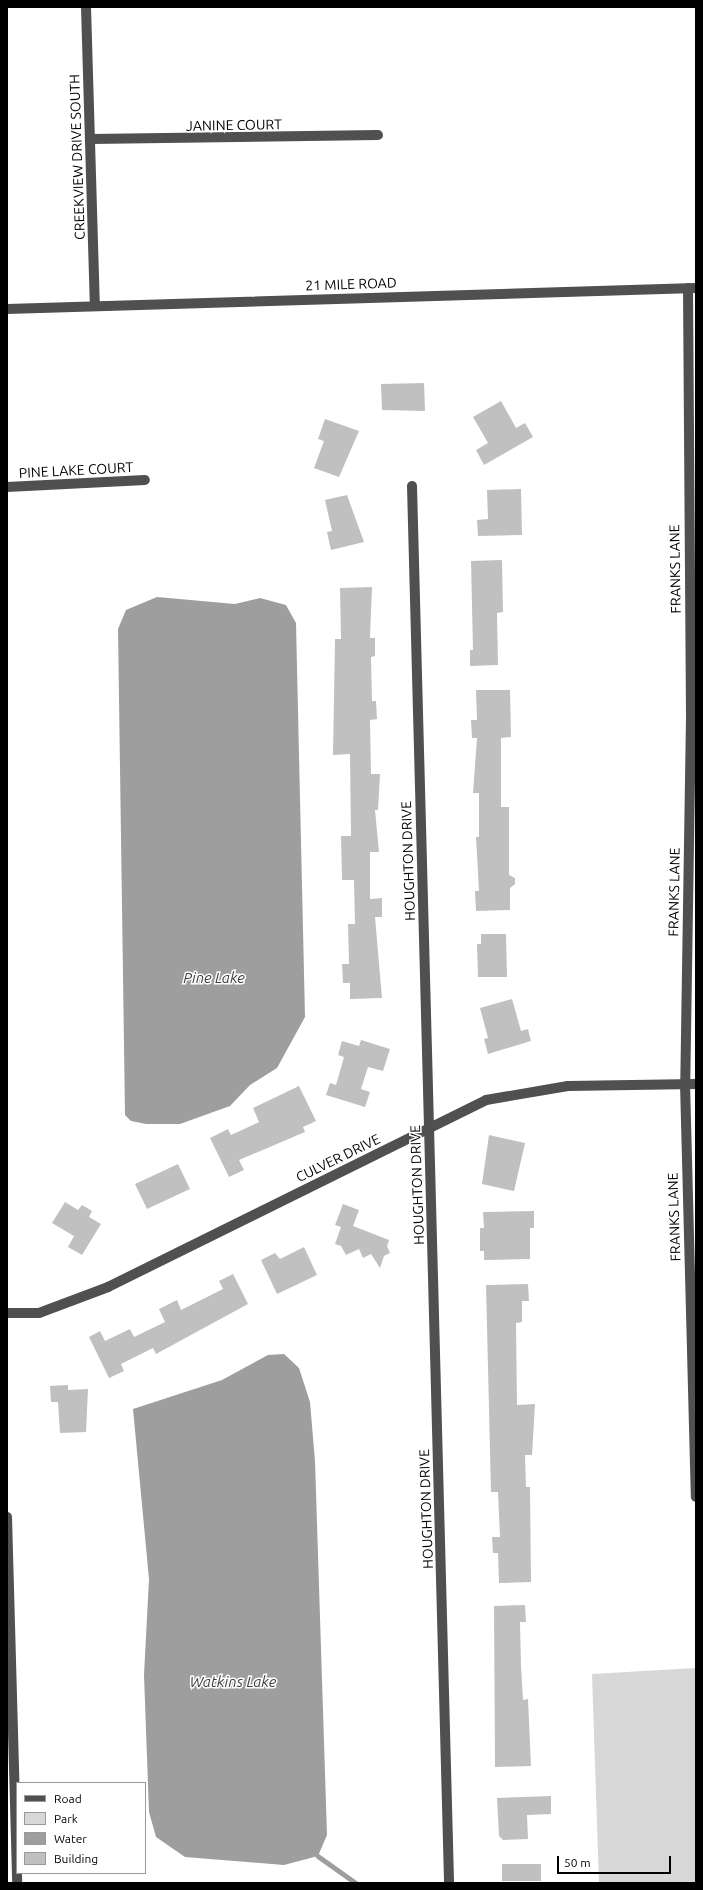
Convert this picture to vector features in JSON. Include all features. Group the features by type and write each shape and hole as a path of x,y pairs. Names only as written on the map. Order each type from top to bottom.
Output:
{"street":[{"name":"CREEKVIEW DRIVE SOUTH","path":"86,7 92,140 95,306"},
{"name":"JANINE COURT","path":"92,140 378,135"},
{"name":"21 MILE ROAD","path":"7,309 692,288"},
{"name":"FRANKS LANE","path":"692,288 691,717 685,1083 696,1497"},
{"name":"PINE LAKE COURT","path":"7,487 146,480"},
{"name":"HOUGHTON DRIVE","path":"412,486 449,1883"},
{"name":"CULVER DRIVE","path":"7,1314 39,1313 108,1286 430,1128 468,1107 504,1096 568,1086 696,1084"},
{"path":"7,1517 16,1846"}],"green space":[{"path":"696,1668 696,1883 599,1883 592,1674"}],"water":[{"name":"Pine Lake","path":"157,597 235,604 260,598 286,605 296,623 305,1017 277,1068 250,1085 230,1106 180,1124 146,1124 131,1121 125,1115 118,629 126,610"},
{"name":"Watkins Lake","path":"284,1354 299,1368 310,1402 315,1461 327,1835 318,1856 284,1865 185,1857 156,1837 149,1812 144,1675 149,1579 133,1409 222,1380 268,1355"}],"building":[{"path":"424,383 425,411 382,410 381,384"},
{"path":"501,401 516,428 525,423 533,437 484,465 476,450 488,443 473,417"},
{"path":"325,419 359,431 339,477 314,468 324,441 318,439"},
{"path":"521,489 522,535 478,536 477,520 488,519 487,490"},
{"path":"347,495 364,542 331,550 327,532 332,531 325,500"},
{"path":"502,560 503,612 497,613 498,665 470,666 470,650 473,650 471,561"},
{"path":"372,587 370,638 375,638 375,656 371,657 372,701 376,701 377,719 370,720 371,774 380,774 378,810 375,810 379,852 370,852 370,899 382,898 382,917 375,917 382,998 350,999 350,983 343,983 342,964 349,964 348,924 355,924 354,880 342,880 341,836 351,836 350,754 333,755 335,639 341,639 340,588"},
{"path":"476,690 510,690 511,737 501,738 501,807 509,807 509,875 515,878 515,884 510,888 510,910 476,911 475,891 479,891 476,837 479,837 479,793 473,793 477,738 472,738 471,720 477,720"},
{"path":"481,934 506,934 507,977 478,977 477,944 481,944"},
{"path":"512,999 521,1031 528,1029 531,1041 488,1054 484,1039 488,1038 480,1008"},
{"path":"361,1040 390,1049 383,1071 368,1067 361,1089 370,1092 365,1107 326,1095 330,1083 336,1085 344,1057 338,1055 342,1041 359,1046"},
{"path":"299,1086 316,1121 303,1127 305,1132 239,1160 244,1170 229,1177 210,1138 228,1129 231,1135 259,1122 253,1108"},
{"path":"489,1135 525,1143 514,1191 482,1184"},
{"path":"178,1164 190,1189 147,1209 135,1184"},
{"path":"65,1202 78,1210 82,1205 92,1211 89,1217 101,1224 82,1255 68,1247 74,1236 52,1223"},
{"path":"343,1204 359,1210 353,1226 389,1240 387,1246 390,1253 384,1256 380,1268 371,1254 363,1258 359,1249 346,1255 341,1246 335,1244 341,1227 335,1225"},
{"path":"534,1211 534,1228 530,1228 530,1259 484,1260 484,1251 480,1251 480,1228 484,1228 483,1212"},
{"path":"304,1247 317,1275 277,1294 261,1260 275,1253 280,1259"},
{"path":"233,1274 248,1304 156,1354 153,1348 121,1364 124,1371 109,1378 89,1337 100,1331 105,1341 130,1329 134,1337 165,1322 159,1309 177,1300 181,1310 223,1289 219,1281"},
{"path":"528,1284 529,1301 522,1301 522,1322 516,1323 517,1405 535,1404 532,1455 525,1455 526,1487 530,1487 531,1582 499,1583 498,1553 493,1553 492,1537 500,1537 498,1492 491,1492 486,1285"},
{"path":"68,1385 68,1390 88,1389 86,1432 60,1433 58,1402 51,1402 50,1386"},
{"path":"525,1605 526,1622 520,1622 521,1665 523,1700 528,1699 531,1766 495,1767 494,1606"},
{"path":"551,1796 551,1814 527,1815 528,1839 503,1840 499,1836 497,1798"},
{"path":"502,1864 541,1864 541,1881 502,1881"}],"waterway":[{"path":"318,1856 356,1883"}]}
